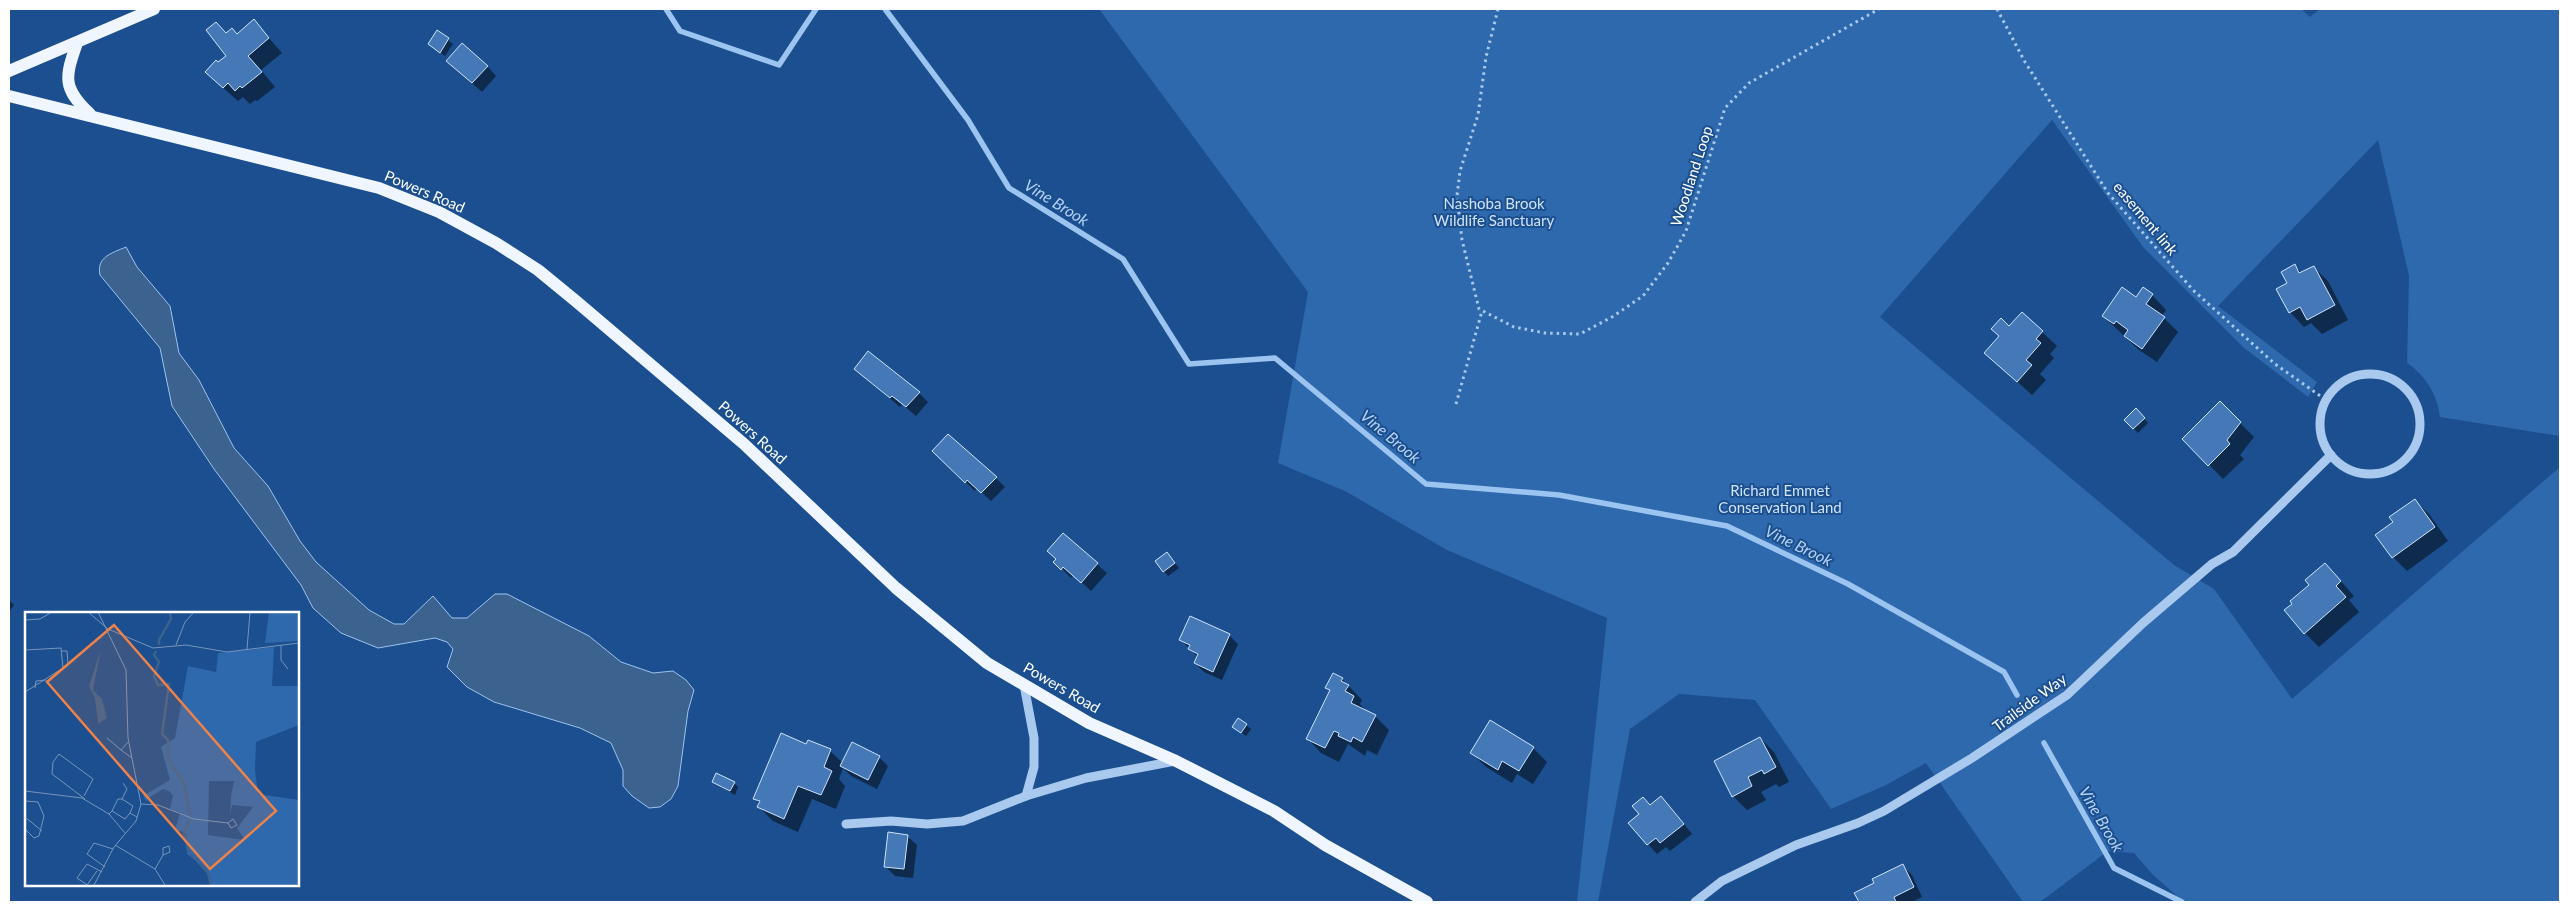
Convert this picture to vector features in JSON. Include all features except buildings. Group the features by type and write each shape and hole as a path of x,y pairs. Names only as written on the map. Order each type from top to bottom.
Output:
{"main road":[{"path":"9,71 154,9"},
{"path":"77,43 69,67 68,80 75,100 92,115"},
{"name":"Powers Road","path":"9,96 92,115 379,188 439,212 496,243 538,270 744,444 896,588 987,663 1089,722 1176,761 1274,811 1325,845 1427,902"}],"street":[{"path":"2362,375 2377,375 2392,379 2404,388 2417,407 2421,423 2411,452 2400,463 2387,470 2372,474 2356,472 2342,466 2331,455 2324,443 2320,429 2321,414 2326,400 2335,388 2348,380 2362,375"},
{"name":"Trailside Way","path":"1695,902 1722,881 1796,845 1858,823 1884,811 1972,758 2066,695 2143,623 2212,564 2233,552 2331,455"},
{"path":"1024,685 1034,738 1034,767 1026,796"},
{"path":"846,824 891,821 927,824 963,821 1026,796 1086,778 1176,761"}],"path":[{"path":"1456,404 1482,311 1479,309 1462,240 1457,196 1460,172 1478,115 1486,56 1498,9"},
{"name":"Woodland Loop","path":"1482,311 1514,327 1545,333 1580,334 1612,317 1643,296 1668,263 1686,231 1725,108 1749,83 1879,9"},
{"name":"easement link","path":"1997,9 2025,62 2108,193 2193,290 2275,364 2326,400"}],"green space":[{"path":"1099,9 2301,9 2310,17 2320,9 2560,9 2560,436 2440,417 2430,386 2407,363 2409,276 2378,140 2218,306 2317,382 2308,397 2243,347 2143,247 2052,120 1880,317 2174,565 2214,589 2292,699 2560,467 2560,902 2184,902 2153,875 2134,853 2108,851 2040,902 2023,902 1926,763 1884,786 1831,809 1755,700 1679,694 1630,729 1598,902 1577,902 1607,618 1447,550 1345,491 1278,463 1308,292"}],"shaded area":[{"path":"126,247 137,267 170,306 179,353 199,380 234,448 268,486 300,541 316,562 369,610 394,624 404,624 433,596 452,618 467,618 495,594 507,594 589,636 621,662 653,673 673,671 686,680 694,690 688,711 678,786 671,799 660,807 649,808 632,796 623,786 623,770 611,743 580,728 494,702 467,687 447,667 453,649 447,642 435,638 378,648 341,633 313,608 301,585 214,469 172,406 160,348 100,275 100,264 106,256"}],"waterway":[{"name":"Vine Brook","path":"666,9 680,31 779,65 816,9"},
{"name":"Vine Brook","path":"885,9 968,120 1009,188 1123,259 1189,364 1275,358 1426,484 1559,495 1727,526 1848,584 2004,672 2017,695"},
{"name":"Vine Brook","path":"2044,743 2114,868 2182,902"}],"park label":[{"name":"Nashoba Brook Wildlife Sanctuary","path":"1494,212"},
{"name":"Richard Emmet Conservation Land","path":"1780,498"}]}
